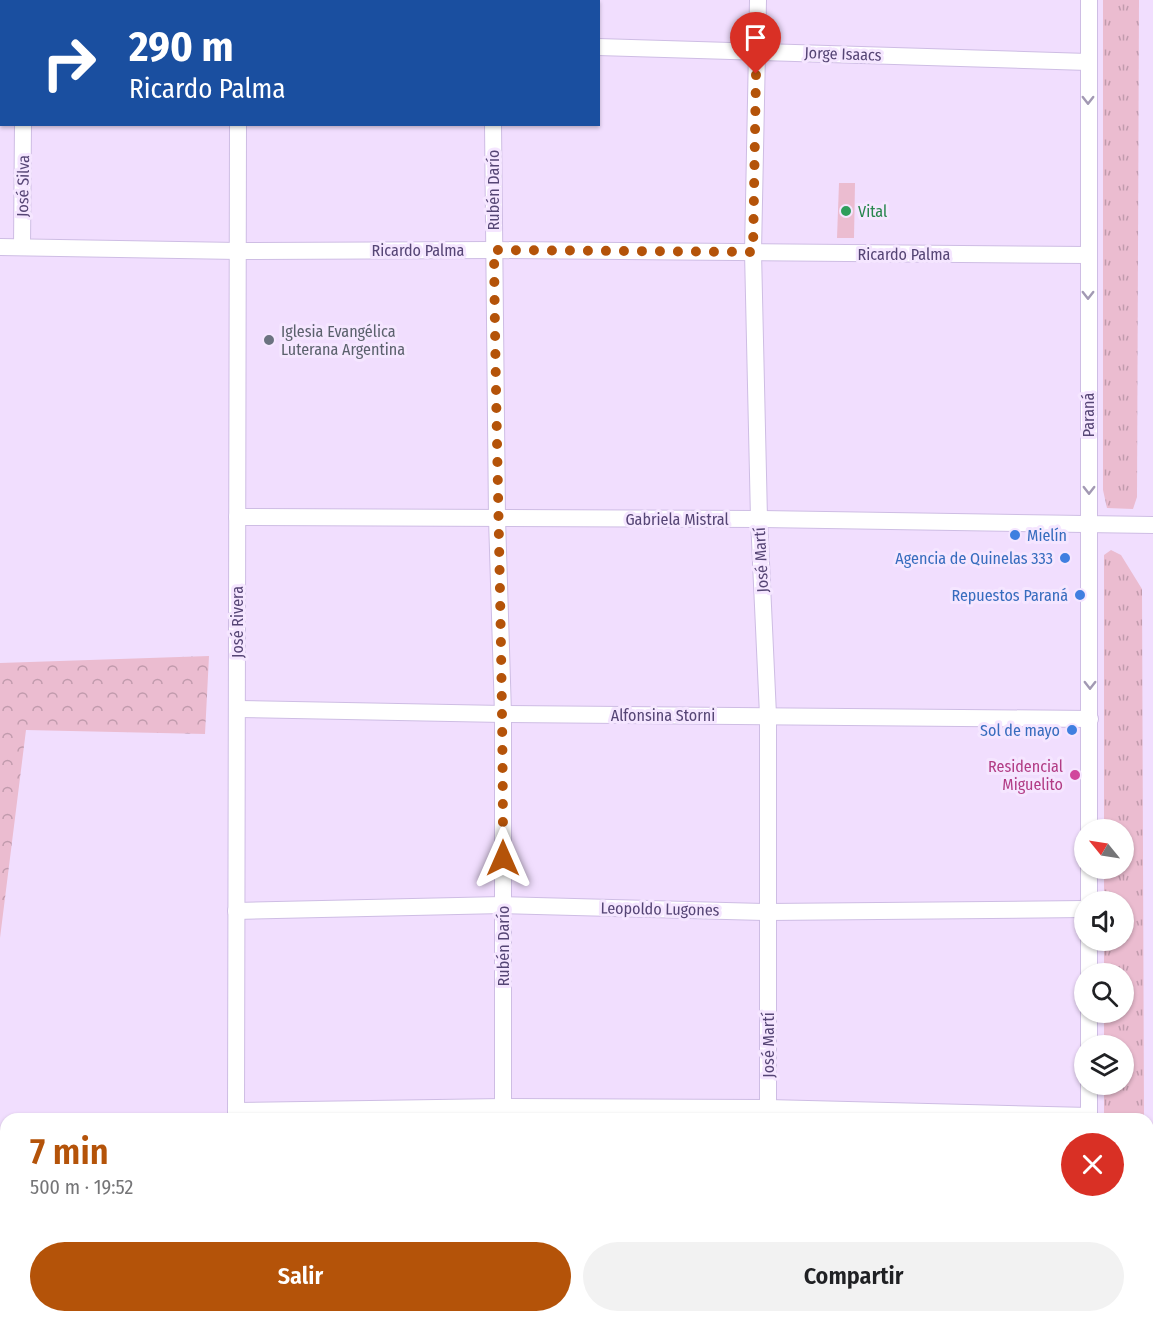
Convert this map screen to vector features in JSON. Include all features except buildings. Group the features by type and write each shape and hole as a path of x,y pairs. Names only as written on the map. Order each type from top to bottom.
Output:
{"street":[{"name":"José Martí","path":"758,0 753,252 759,519 768,715 768,1113"},
{"name":"Paraná","path":"1089,0 1089,819"},
{"name":"Jorge Isaacs","path":"600,47 1088,62"},
{"name":"José Silva","path":"22,247 23,126"},
{"name":"José Rivera","path":"236,1113 238,126"},
{"name":"Rubén Darío","path":"493,126 497,518 503,714 503,1113"},
{"name":"Ricardo Palma","path":"0,247 238,251 494,250 1088,255"},
{"name":"Gabriela Mistral","path":"237,517 759,519 1153,525"},
{"name":"Alfonsina Storni","path":"237,708 503,714 1090,719"},
{"name":"Leopoldo Lugones","path":"236,911 503,905 768,912 1074,909"},
{"path":"1089,1095 1089,1113"}],"green space":[{"path":"1103,0 1139,0 1137,497 1133,509 1107,508 1103,490"},
{"name":"Vital","path":"839,183 855,183 854,238 837,238"},
{"path":"1111,550 1121,555 1142,589 1144,1113 1104,1113 1104,1095 1134,1095 1134,1035 1104,1035 1104,1023 1134,1023 1134,963 1104,963 1104,951 1134,951 1134,891 1104,891 1104,879 1134,879 1134,819 1104,819 1104,555"},
{"path":"209,656 205,734 26,730 0,938 0,663"}],"place":[{"name":"Vital","path":"846,211"},
{"name":"Iglesia Evangélica Luterana Argentina","path":"269,340"},
{"name":"Mielín","path":"1015,535"},
{"name":"Agencia de Quinelas 333","path":"1065,558"},
{"name":"Repuestos Paraná","path":"1080,595"},
{"name":"Sol de mayo","path":"1072,730"},
{"name":"Residencial Miguelito","path":"1075,775"}],"route":[{"path":"503,858 503,714 497,518 494,250 753,252 756,74"}]}
